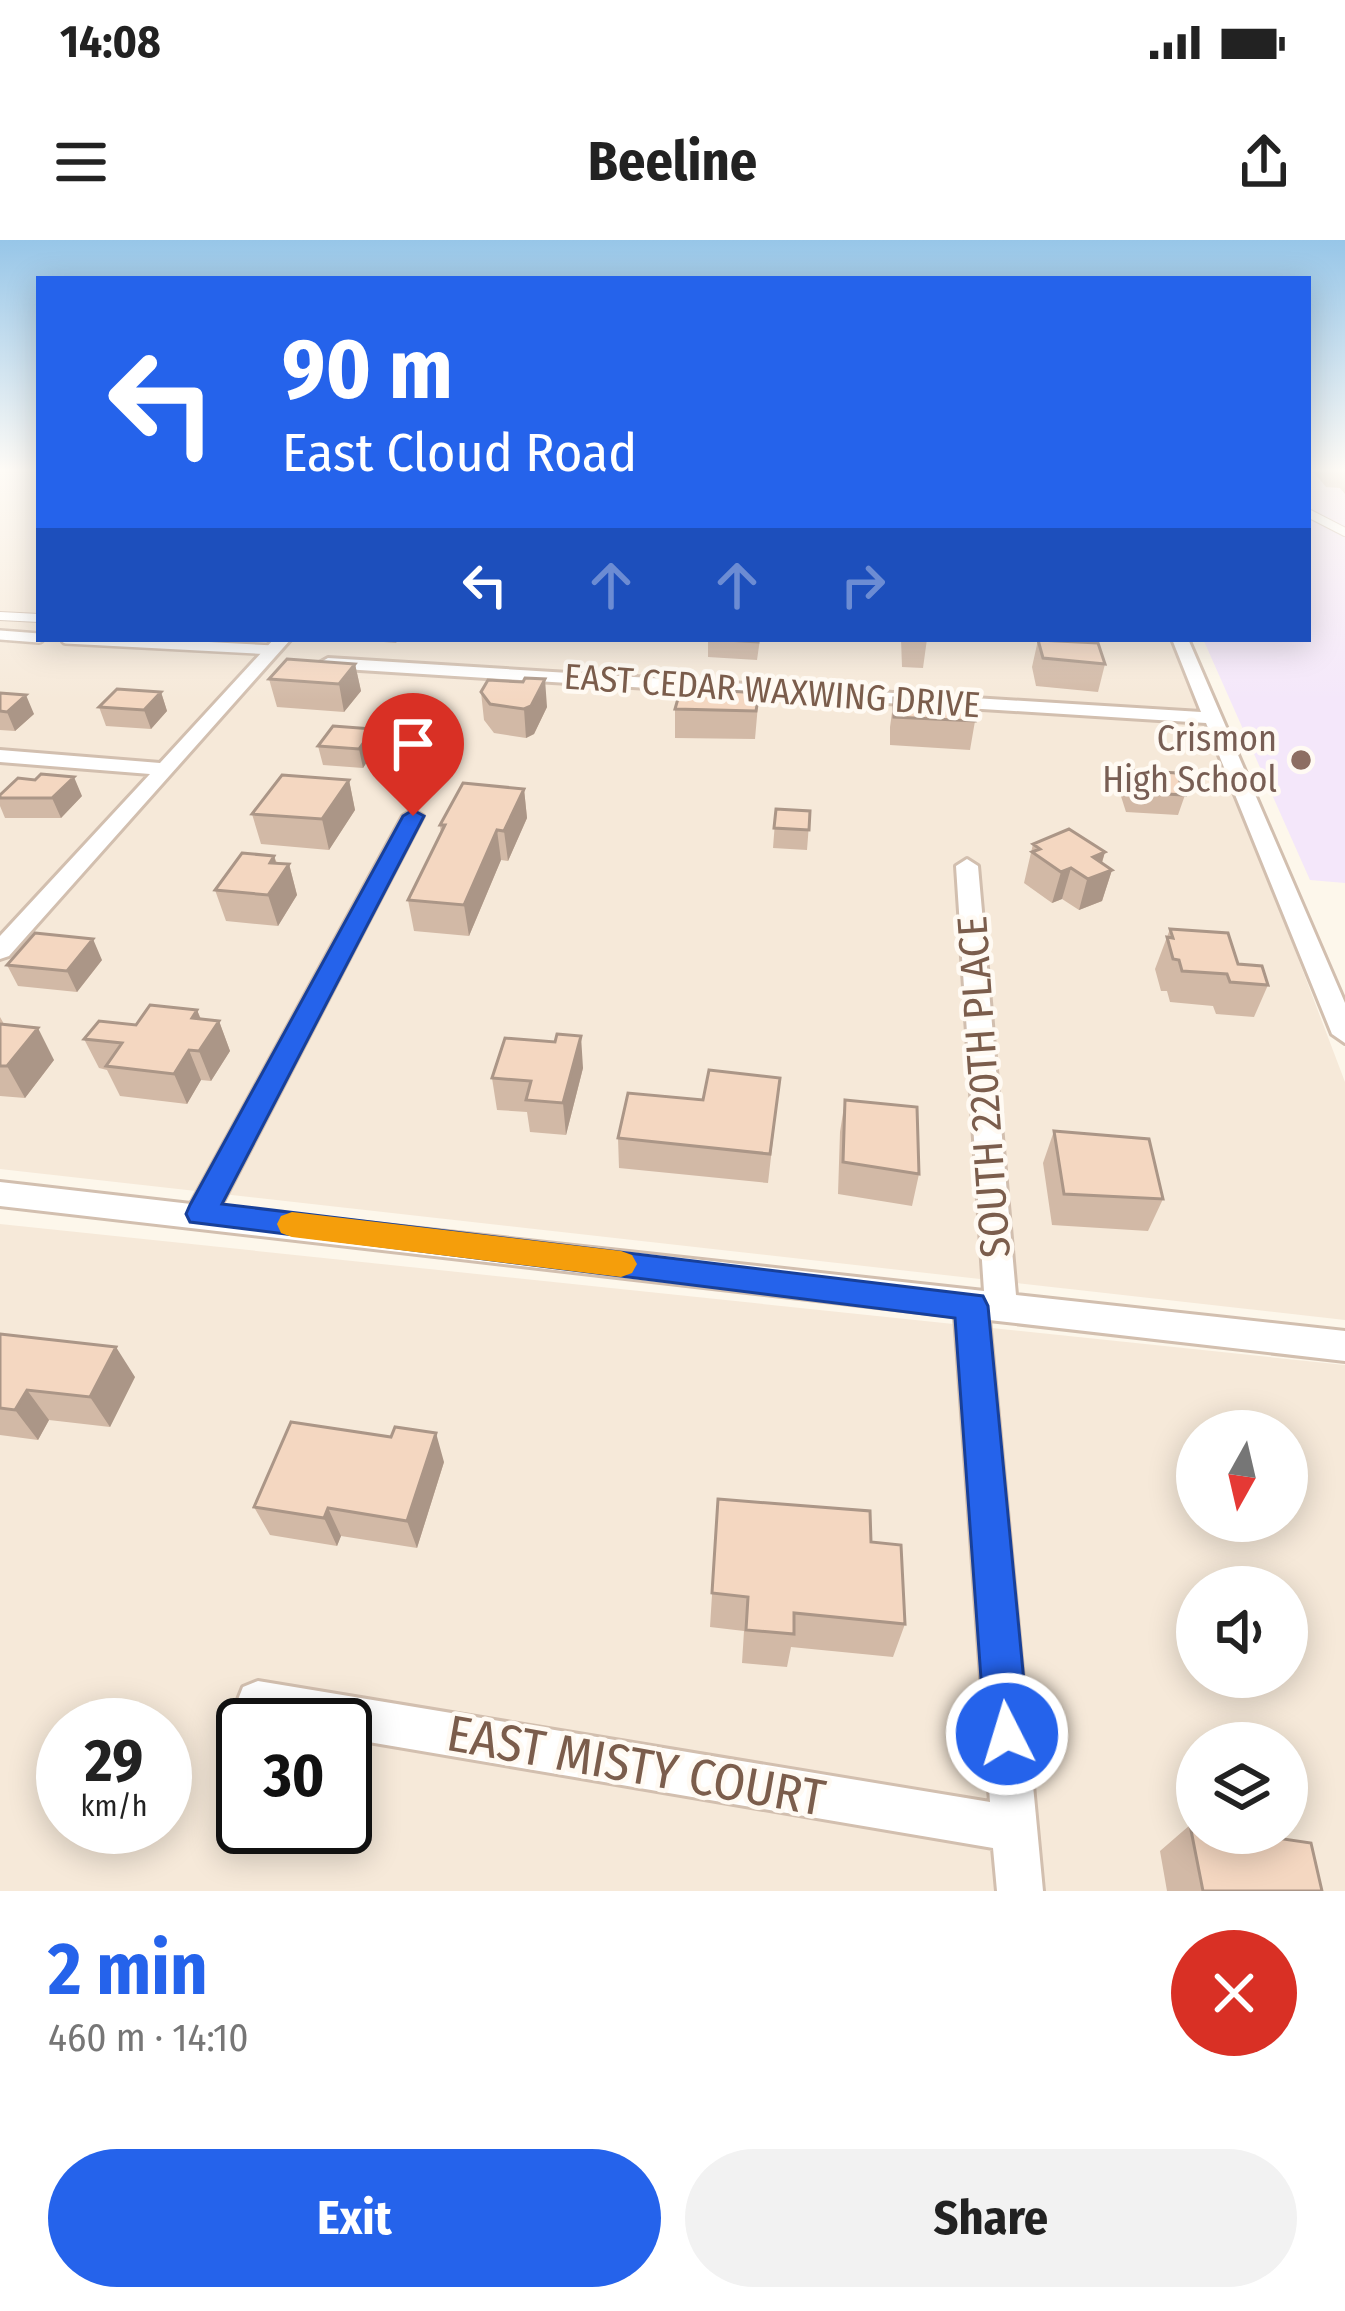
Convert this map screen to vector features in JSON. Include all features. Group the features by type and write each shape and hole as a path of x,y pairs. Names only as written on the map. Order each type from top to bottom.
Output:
{"street":[{"path":"1181,642 1345,1034"},
{"path":"0,951 279,645"},
{"name":"EAST CEDAR WAXWING DRIVE","path":"328,664 1215,718"},
{"path":"0,756 166,769"},
{"path":"201,1214 413,816"},
{"name":"SOUTH 220TH PLACE","path":"967,866 986,1307 1020,1891"},
{"path":"0,1194 1345,1346"},
{"name":"EAST MISTY COURT","path":"372,1721 1015,1829"}],"lane":[{"path":"0,616 36,620"},
{"path":"22,637 36,623"},
{"path":"0,635 36,638"},
{"path":"172,642 279,645"}],"shaded area":[{"path":"0,546 36,546 36,642 1178,642 1345,1082 1345,1320 0,1169"},
{"name":"Crismon High School","path":"1311,546 1345,546 1345,883 1310,880 1204,642 1311,642"},
{"path":"0,1224 1345,1365 1345,1891 0,1891"}],"building":[{"path":"1039,642 1098,643 1105,664 1043,658"},
{"path":"287,659 355,664 339,684 269,679"},
{"path":"525,678 545,679 531,706 524,709 490,704 481,692 488,680 523,682"},
{"path":"681,688 759,693 756,711 675,709"},
{"path":"117,689 161,692 144,710 99,707"},
{"path":"0,693 26,695 7,712 0,711"},
{"path":"894,698 973,703 975,721 894,717"},
{"path":"333,726 373,729 359,749 318,746"},
{"path":"1125,770 1177,773 1185,795 1132,792"},
{"path":"41,774 74,777 52,798 0,798 18,778 35,780"},
{"path":"282,775 349,780 322,819 252,814"},
{"path":"463,783 524,789 504,831 497,830 464,905 408,900 445,825 440,825"},
{"path":"776,809 810,811 809,830 774,828"},
{"path":"1069,829 1105,852 1093,857 1112,870 1088,879 1071,868 1061,872 1032,852 1040,849 1033,844"},
{"path":"242,853 274,856 270,863 289,864 268,895 215,890"},
{"path":"1170,929 1228,933 1238,964 1262,966 1268,985 1230,982 1227,974 1182,971 1179,960 1173,959 1167,937 1173,938"},
{"path":"35,933 93,939 67,971 7,965"},
{"path":"150,1005 197,1010 192,1018 219,1021 199,1051 189,1050 174,1074 106,1066 122,1043 84,1039 99,1021 136,1025"},
{"path":"0,1024 38,1028 7,1066 0,1066"},
{"path":"557,1034 581,1036 563,1103 526,1100 531,1081 492,1078 505,1038 555,1042"},
{"path":"709,1070 780,1078 770,1154 618,1138 628,1093 703,1100"},
{"path":"845,1100 917,1107 919,1174 843,1162"},
{"path":"1054,1131 1149,1139 1163,1199 1064,1194"},
{"path":"0,1334 116,1347 90,1397 27,1390 15,1410 0,1408"},
{"path":"291,1422 391,1437 395,1427 436,1433 407,1521 328,1508 324,1518 254,1507"},
{"path":"718,1499 870,1511 871,1542 901,1545 905,1624 794,1613 794,1634 746,1630 748,1597 712,1593"},
{"path":"1308,1843 1322,1891 1203,1891 1196,1854 1308,1854"}],"slow traffic":[{"path":"292,1224 621,1264"}],"place":[{"name":"Crismon High School","path":"1301,760"}],"route":[{"path":"413,816 201,1214 971,1306 1007,1734"}]}
